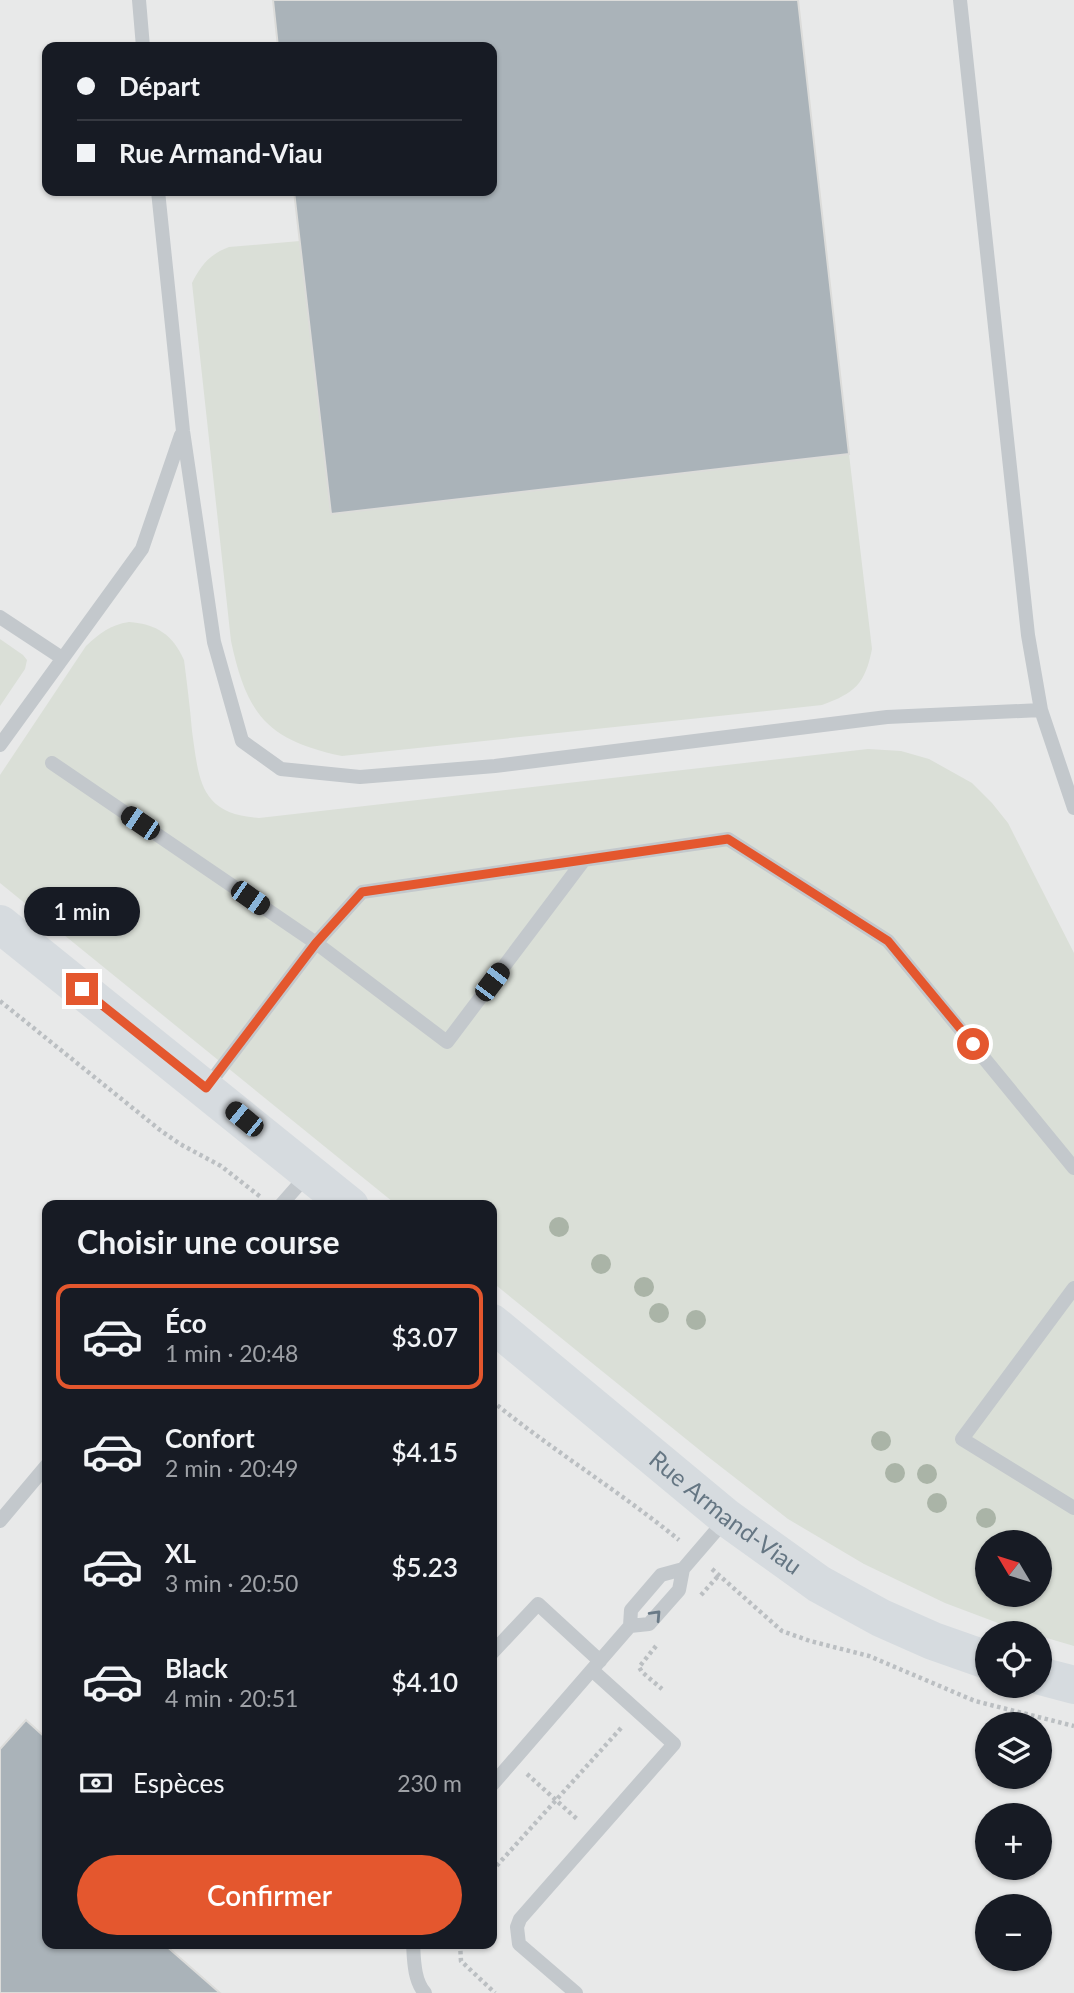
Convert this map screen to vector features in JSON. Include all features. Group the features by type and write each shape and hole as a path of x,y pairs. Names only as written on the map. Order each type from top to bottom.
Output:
{"street":[{"path":"0,923 343,1200"},
{"name":"Rue Armand-Viau","path":"497,1327 727,1518 820,1584 881,1618 933,1642 975,1656"},
{"path":"1052,1679 1074,1685"}],"lane":[{"path":"139,0 143,42"},
{"path":"960,0 1028,635 1041,710 1074,807"},
{"path":"159,196 183,431 214,642 242,741 281,769 360,778 495,766 887,717 1041,710"},
{"path":"0,745 142,549 183,431"},
{"path":"0,617 62,658"},
{"path":"52,763 316,943 447,1042 584,860"},
{"path":"206,1088 316,943 362,892 728,839 888,941 1074,1168"},
{"path":"284,1200 310,1172"},
{"path":"1074,1288 962,1439 1074,1508"},
{"path":"0,1521 42,1471"},
{"path":"631,1626 649,1624 679,1590 683,1569 727,1518"},
{"path":"497,1779 631,1626 631,1610 662,1575 683,1569"},
{"path":"497,1648 538,1604 674,1744 520,1919 517,1927 519,1944 576,1993"},
{"path":"414,1949 421,1989 425,1993"}],"path":[{"path":"0,1001 160,1130 221,1166 264,1200"},
{"path":"869,1656 975,1701 1074,1726"},
{"path":"497,1865 622,1727"},
{"path":"548,1793 563,1806"},
{"path":"460,1949 461,1961 495,1993"}],"shaded area":[{"path":"0,0 1074,0 1074,1993 0,1993"},
{"path":"300,241 331,514 849,454 872,649 866,671 857,686 843,696 822,705 342,756 316,750 278,732 253,706 237,667 231,641 192,283 207,261 229,247"},
{"path":"129,622 139,623 163,632 175,644 184,660 194,749 201,779 214,802 239,815 259,818 868,749 901,751 929,759 972,783 992,803 1008,823 1074,953 1074,1646 1052,1640 1052,1621 993,1621 945,1603 864,1564 788,1519 497,1286 497,1200 391,1200 0,883 0,775 86,646 106,630"},
{"path":"0,639 27,660 25,669 0,706"}],"building":[{"path":"273,0 798,0 849,454 331,514 295,196 497,196 497,42 277,42"},
{"path":"26,1720 42,1734 42,1949 170,1949 220,1993 0,1993 0,1749"}],"route":[{"path":"82,989 206,1088 316,943 362,892 728,839 888,941 973,1044"}]}
